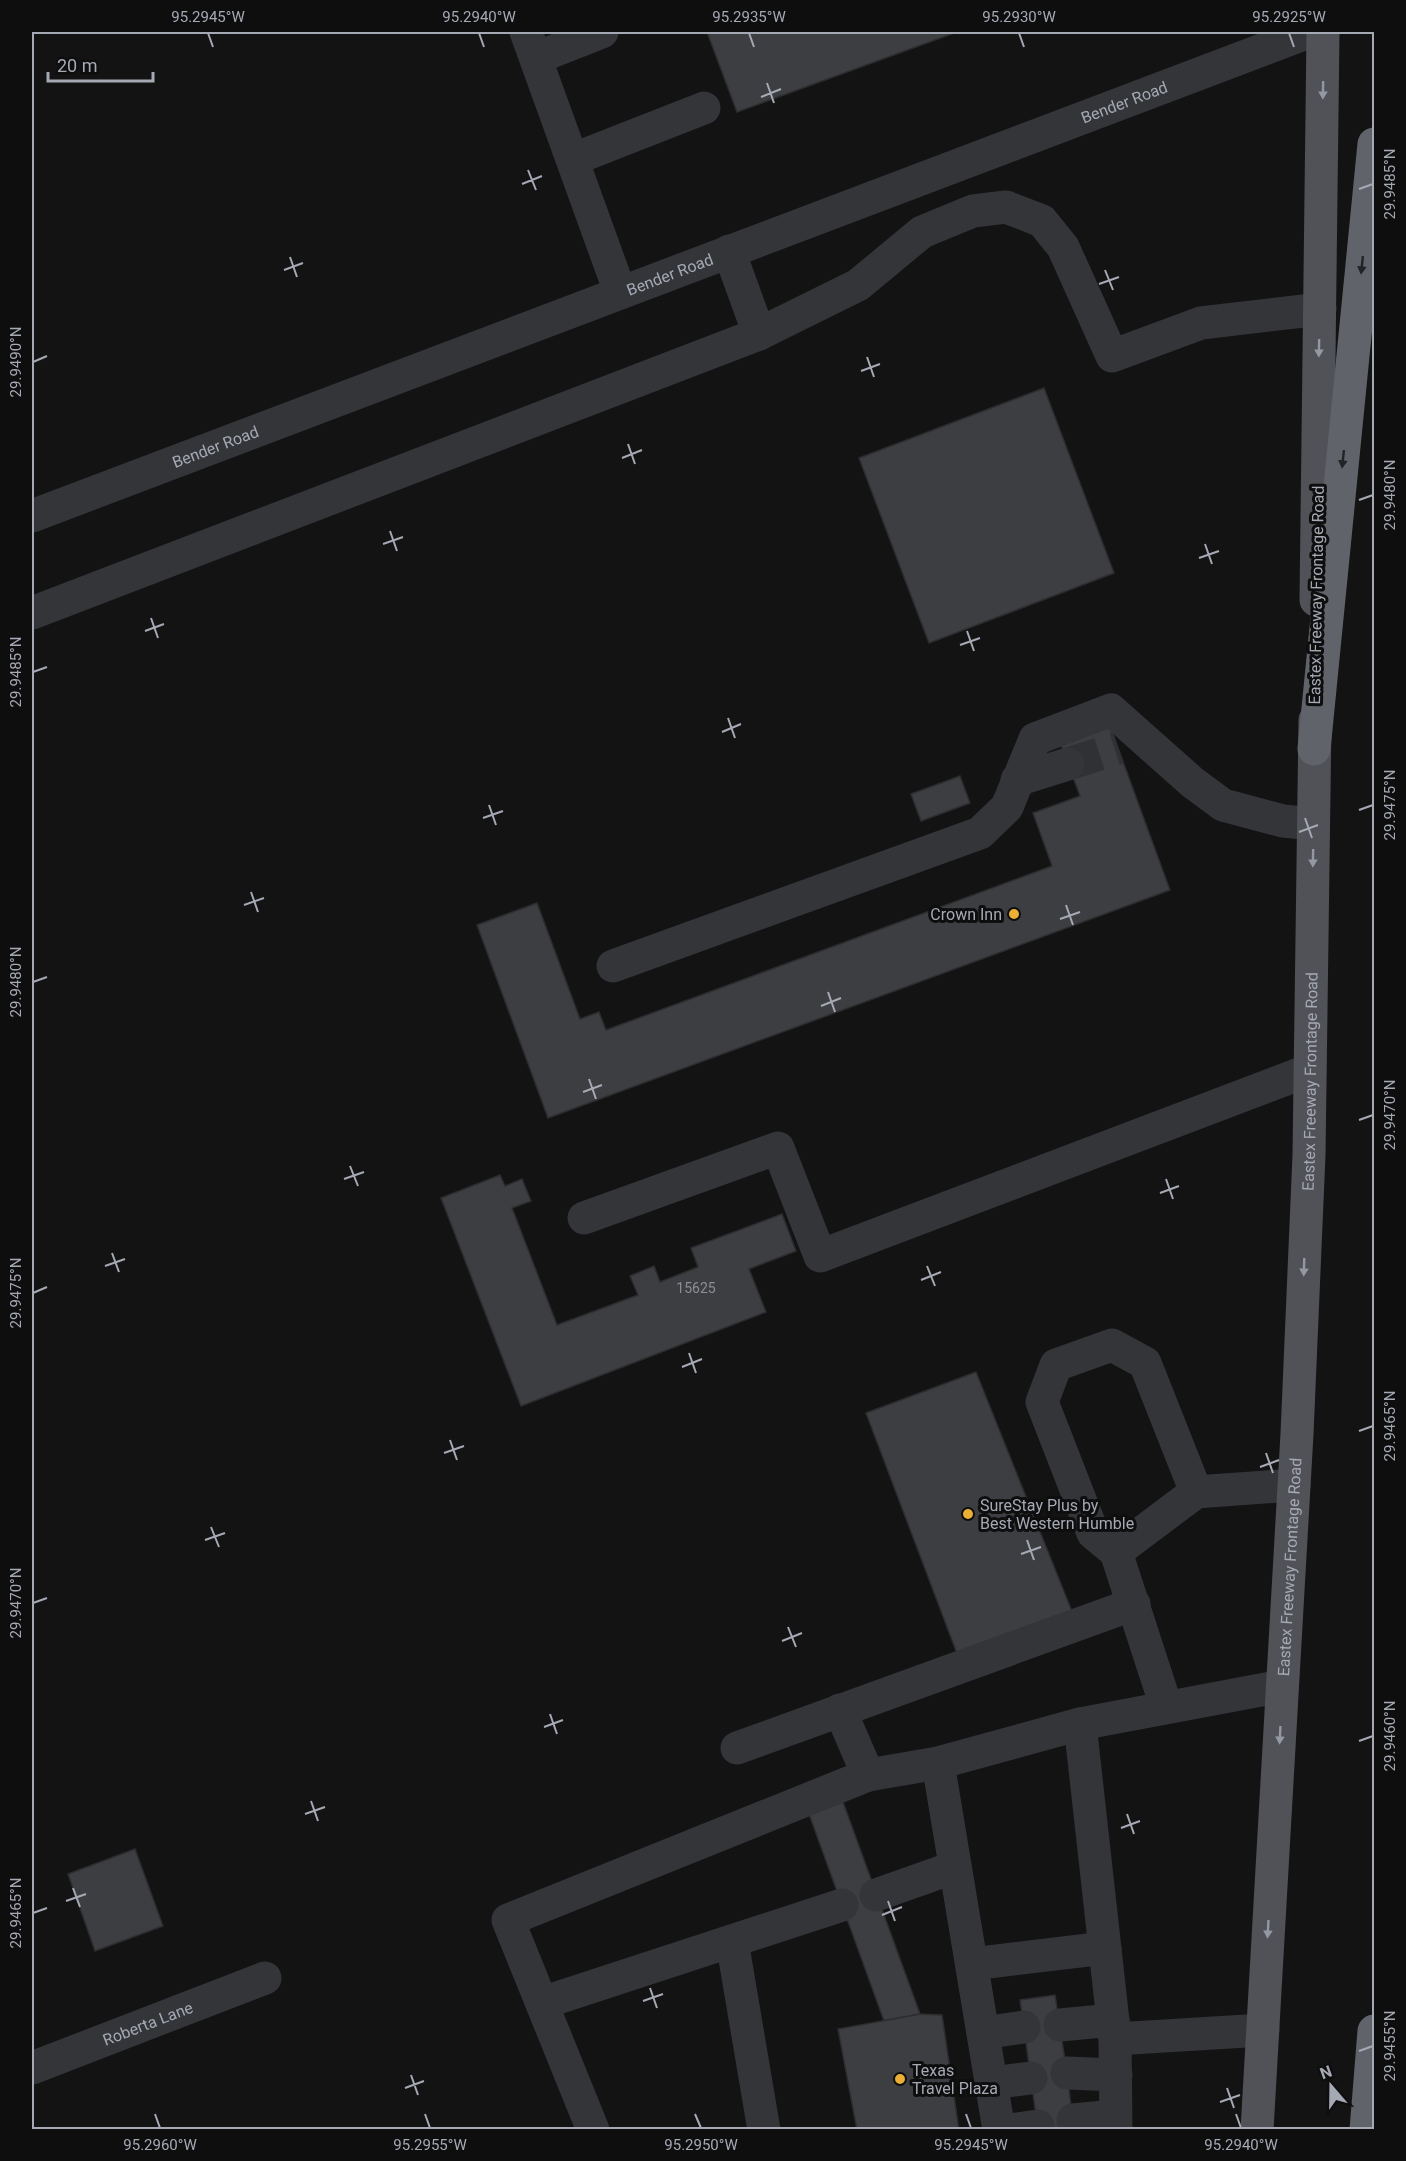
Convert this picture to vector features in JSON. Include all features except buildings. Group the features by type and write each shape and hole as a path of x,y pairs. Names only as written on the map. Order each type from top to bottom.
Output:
{"highway":[{"path":"1314,749 1374,144"},
{"path":"1366,2130 1374,2031"}],"main road":[{"name":"Eastex Freeway Frontage Road","path":"1257,2130 1294,1485 1309,1155 1323,32"}],"street":[{"path":"602,32 531,45 621,292"},
{"name":"Bender Road","path":"32,516 1309,32"},
{"path":"574,159 704,108"},
{"path":"32,613 759,334 858,285 922,232 973,211 1006,207 1042,221 1063,247 1112,356 1201,323 1320,309"},
{"path":"729,251 759,334"},
{"path":"614,966 980,833 1007,807 1035,739 1111,710 1131,743 1223,805 1283,821 1313,824"},
{"path":"1017,780 1068,764"},
{"path":"584,1218 778,1148 820,1256 1310,1070"},
{"path":"1166,1706 1116,1552 1093,1533 1042,1402 1056,1365 1112,1345 1145,1363 1196,1492"},
{"path":"1116,1552 1196,1492 1294,1485"},
{"path":"737,1748 1134,1604"},
{"path":"593,2130 508,1920 868,1775 938,1763 1080,1724 1282,1686"},
{"path":"840,1710 868,1775"},
{"path":"1072,2120 1116,2123 1114,2030 1080,1724"},
{"path":"938,1763 999,2130"},
{"path":"876,1895 955,1867"},
{"path":"542,2004 842,1905"},
{"path":"732,1941 764,2130"},
{"path":"972,1964 1105,1948"},
{"name":"Roberta Lane","path":"32,2068 265,1978"},
{"path":"1060,2025 1114,2030 1263,2030"},
{"path":"983,2033 1024,2027"},
{"path":"1066,2073 1116,2075"},
{"path":"991,2083 1031,2078"}],"tunnel":[{"path":"1068,764 1118,748"}],"place":[{"name":"Crown Inn","path":"1014,914"},
{"name":"SureStay Plus by Best Western Humble","path":"968,1514"},
{"name":"Texas Travel Plaza","path":"900,2079"}]}
